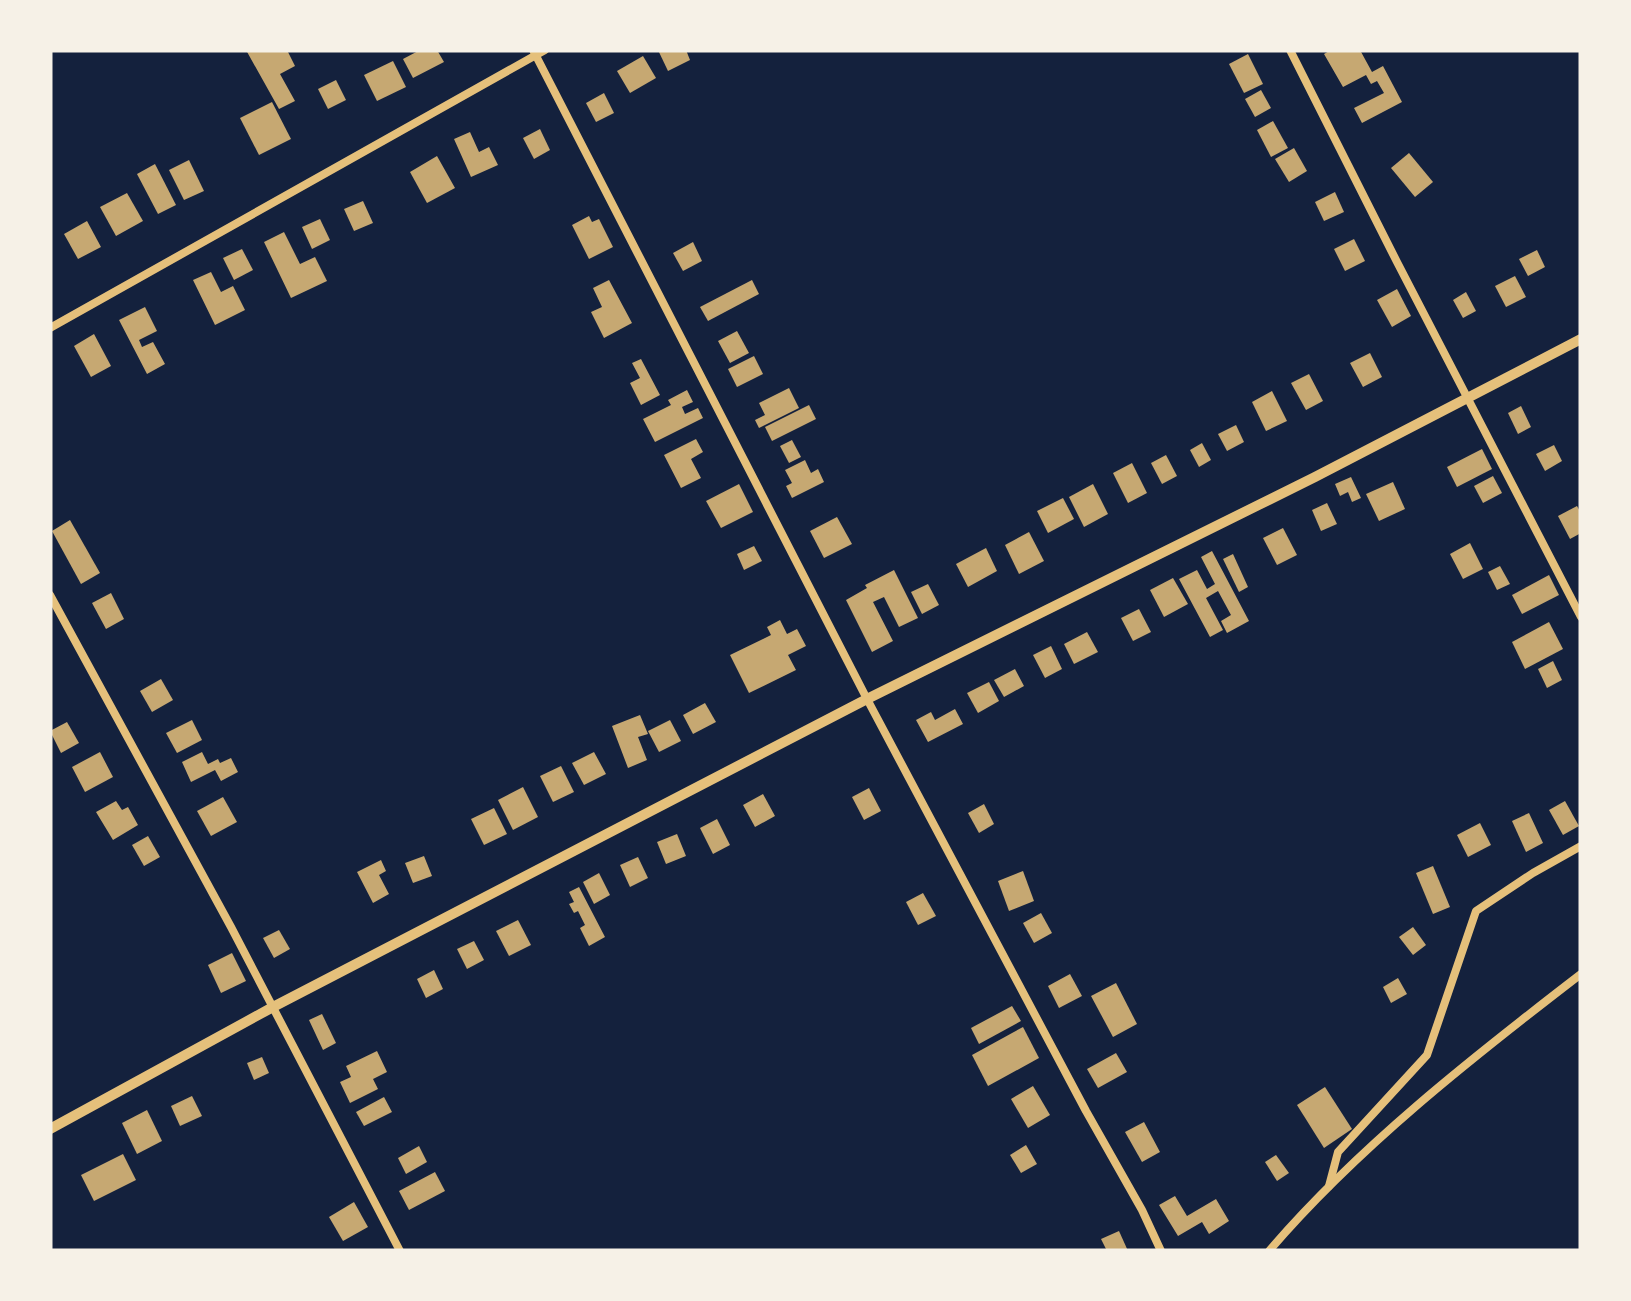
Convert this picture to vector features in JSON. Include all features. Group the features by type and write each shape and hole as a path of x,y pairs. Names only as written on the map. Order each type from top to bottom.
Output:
{"street":[{"path":"50,328 535,52 546,50"},
{"path":"1290,50 1581,617"},
{"path":"535,52 867,698 1162,1251"},
{"path":"50,1130 272,1007 867,698 1581,339"},
{"path":"50,595 400,1251"},
{"path":"1330,1186 1338,1152 1426,1055 1476,912 1581,846"},
{"path":"1269,1251 1330,1186 1428,1098 1581,974"}],"building":[{"path":"246,50 287,50 295,66 280,74 295,101 279,109"},
{"path":"420,50 437,50 444,62 413,78 403,59"},
{"path":"658,50 686,50 690,60 668,71"},
{"path":"1331,50 1360,50 1372,72 1383,66 1402,102 1362,123 1354,108 1384,93 1377,81 1371,84 1366,75 1343,87 1324,54"},
{"path":"1248,54 1263,84 1244,93 1229,64"},
{"path":"643,56 656,78 630,93 617,71"},
{"path":"393,61 406,87 377,101 364,75"},
{"path":"336,80 346,100 328,109 318,89"},
{"path":"1261,90 1271,108 1255,117 1245,99"},
{"path":"604,93 614,113 596,122 586,103"},
{"path":"272,102 291,139 259,155 240,118"},
{"path":"1273,121 1288,148 1271,157 1257,130"},
{"path":"540,129 550,150 534,159 523,138"},
{"path":"470,132 479,152 489,147 498,165 471,177 454,139"},
{"path":"1294,148 1307,171 1289,182 1275,159"},
{"path":"1409,153 1433,182 1415,197 1391,168"},
{"path":"437,156 455,188 427,203 410,172"},
{"path":"189,160 204,191 184,200 169,170"},
{"path":"155,164 176,205 158,214 137,174"},
{"path":"1335,192 1344,212 1324,221 1315,202"},
{"path":"127,193 143,221 116,236 100,207"},
{"path":"363,201 373,223 354,231 344,209"},
{"path":"589,216 592,222 599,219 613,247 589,259 572,225"},
{"path":"320,219 330,240 312,249 302,227"},
{"path":"87,221 101,247 78,259 64,234"},
{"path":"284,232 300,264 315,257 327,281 291,298 264,242"},
{"path":"1354,239 1365,261 1345,271 1334,249"},
{"path":"693,242 702,261 683,271 673,253"},
{"path":"242,249 253,270 234,280 223,258"},
{"path":"1537,250 1545,267 1528,276 1519,259"},
{"path":"211,272 221,292 233,286 245,310 215,325 193,280"},
{"path":"1515,276 1526,297 1506,307 1495,286"},
{"path":"609,280 632,323 604,338 591,312 602,307 593,288"},
{"path":"752,280 759,294 708,321 700,307"},
{"path":"1397,289 1411,316 1392,327 1377,300"},
{"path":"1466,292 1476,311 1463,318 1453,300"},
{"path":"145,307 157,331 139,340 142,347 153,342 165,364 147,374 119,320"},
{"path":"737,331 749,353 730,363 718,341"},
{"path":"94,334 111,366 91,377 74,346"},
{"path":"1370,353 1382,377 1363,387 1350,363"},
{"path":"754,356 763,374 737,387 728,369"},
{"path":"641,359 660,395 641,405 630,383 640,378 632,363"},
{"path":"1309,374 1323,401 1306,410 1291,383"},
{"path":"789,388 799,408 759,428 755,420 765,415 759,403"},
{"path":"687,390 693,402 682,407 685,414 698,408 703,418 655,442 643,419 671,405 668,400"},
{"path":"1272,391 1287,421 1266,431 1252,402"},
{"path":"809,405 816,419 772,441 765,427"},
{"path":"1521,406 1531,427 1518,434 1508,413"},
{"path":"1236,425 1244,442 1227,451 1218,434"},
{"path":"696,439 703,452 691,459 701,478 681,488 664,455"},
{"path":"792,440 801,457 789,463 780,446"},
{"path":"1202,443 1211,460 1199,467 1190,450"},
{"path":"1554,445 1562,461 1545,471 1536,454"},
{"path":"1482,449 1492,469 1457,487 1447,467"},
{"path":"1166,455 1177,476 1162,484 1151,463"},
{"path":"805,460 811,473 818,469 824,482 792,498 786,486 792,483 785,470"},
{"path":"1132,463 1147,493 1128,503 1113,473"},
{"path":"1493,476 1502,493 1483,503 1474,486"},
{"path":"1351,477 1361,498 1352,502 1348,492 1340,496 1335,484"},
{"path":"1393,482 1405,509 1379,521 1366,494"},
{"path":"739,484 753,512 721,528 706,501"},
{"path":"1093,484 1108,514 1084,527 1069,497"},
{"path":"1063,498 1074,519 1048,533 1037,511"},
{"path":"1327,503 1337,524 1321,531 1312,510"},
{"path":"1577,506 1581,533 1570,539 1558,516"},
{"path":"837,517 852,544 824,558 810,531"},
{"path":"70,520 100,573 81,584 52,531"},
{"path":"1283,528 1297,555 1277,565 1263,538"},
{"path":"1029,532 1044,561 1019,574 1005,545"},
{"path":"1470,543 1483,569 1463,579 1450,554"},
{"path":"754,546 762,561 744,570 737,554"},
{"path":"986,548 997,571 968,587 956,564"},
{"path":"1212,551 1249,621 1227,633 1221,621 1231,615 1218,591 1206,598 1223,630 1210,637 1179,579 1197,570 1207,589 1215,584 1201,557"},
{"path":"1233,554 1248,587 1239,592 1223,559"},
{"path":"1500,566 1510,584 1497,590 1488,572"},
{"path":"894,570 918,618 899,627 884,597 873,602 893,641 872,652 846,600"},
{"path":"1549,575 1559,595 1522,614 1512,595"},
{"path":"1173,578 1188,604 1164,617 1150,590"},
{"path":"928,584 939,605 922,614 911,592"},
{"path":"111,593 124,619 106,629 92,603"},
{"path":"1139,609 1151,632 1133,641 1121,618"},
{"path":"780,620 787,634 797,629 806,646 788,655 796,670 749,693 730,655 771,635 767,627"},
{"path":"1549,622 1563,649 1525,669 1512,642"},
{"path":"1087,632 1098,652 1074,664 1064,644"},
{"path":"1051,646 1062,669 1045,678 1033,655"},
{"path":"1553,661 1562,680 1547,688 1538,669"},
{"path":"1015,669 1024,686 1004,697 994,680"},
{"path":"161,679 173,700 152,712 140,691"},
{"path":"989,682 999,701 978,713 967,693"},
{"path":"705,703 716,722 693,734 683,715"},
{"path":"955,709 963,724 928,742 916,720 931,712 935,720"},
{"path":"640,715 648,734 638,737 647,760 628,768 612,726"},
{"path":"192,720 202,740 177,753 166,733"},
{"path":"670,720 681,741 659,752 648,731"},
{"path":"67,722 79,743 61,753 50,731"},
{"path":"100,752 113,777 85,792 72,767"},
{"path":"202,752 208,764 231,758 238,772 221,781 215,770 191,782 182,762"},
{"path":"594,752 606,774 584,785 572,763"},
{"path":"561,766 574,792 553,802 540,776"},
{"path":"523,787 538,817 513,830 498,800"},
{"path":"869,788 881,811 864,820 852,797"},
{"path":"763,794 775,816 755,827 743,805"},
{"path":"223,797 237,822 211,836 197,811"},
{"path":"116,801 122,810 128,807 138,825 113,840 96,812"},
{"path":"1565,801 1579,826 1563,835 1549,810"},
{"path":"984,804 994,824 979,833 968,813"},
{"path":"494,808 507,834 484,845 471,819"},
{"path":"1529,813 1543,843 1526,852 1512,821"},
{"path":"717,819 730,845 713,854 700,828"},
{"path":"1480,823 1491,845 1468,857 1457,835"},
{"path":"677,834 686,856 666,864 657,842"},
{"path":"148,836 160,857 144,866 132,845"},
{"path":"424,856 432,876 413,883 405,863"},
{"path":"638,857 648,878 630,887 620,865"},
{"path":"381,860 386,871 379,875 389,894 373,903 357,872"},
{"path":"1433,866 1450,907 1433,914 1416,873"},
{"path":"1023,871 1034,901 1009,911 998,881"},
{"path":"599,873 610,895 594,904 583,882"},
{"path":"579,887 605,937 589,946 580,928 585,925 569,904 574,902 569,892"},
{"path":"923,893 936,916 918,925 906,902"},
{"path":"1041,913 1052,933 1034,943 1023,923"},
{"path":"518,920 531,945 509,956 496,931"},
{"path":"1413,927 1426,945 1413,955 1399,937"},
{"path":"279,930 290,949 274,958 263,938"},
{"path":"474,941 484,960 467,969 457,949"},
{"path":"232,953 246,981 221,993 208,965"},
{"path":"434,970 443,989 426,998 417,979"},
{"path":"1070,974 1082,996 1059,1008 1048,986"},
{"path":"1398,978 1407,994 1391,1003 1383,987"},
{"path":"1116,983 1137,1024 1113,1037 1091,996"},
{"path":"1012,1006 1021,1021 979,1044 971,1028"},
{"path":"322,1014 336,1043 323,1050 309,1020"},
{"path":"1023,1027 1039,1058 988,1086 972,1055"},
{"path":"377,1051 387,1072 373,1079 378,1089 350,1103 340,1082 351,1077 346,1066"},
{"path":"1116,1053 1127,1072 1098,1088 1087,1069"},
{"path":"262,1057 269,1073 254,1080 247,1063"},
{"path":"1033,1086 1050,1115 1028,1128 1011,1099"},
{"path":"1325,1087 1352,1129 1324,1148 1297,1105"},
{"path":"192,1096 202,1116 180,1126 171,1106"},
{"path":"384,1097 392,1112 364,1126 356,1112"},
{"path":"147,1110 162,1141 137,1154 122,1123"},
{"path":"1144,1122 1160,1152 1142,1162 1125,1132"},
{"path":"1026,1145 1037,1164 1021,1173 1010,1155"},
{"path":"419,1146 427,1162 406,1174 398,1158"},
{"path":"123,1154 136,1180 94,1201 81,1175"},
{"path":"1276,1155 1289,1173 1277,1181 1265,1162"},
{"path":"435,1172 445,1191 409,1210 399,1191"},
{"path":"1175,1196 1187,1216 1216,1199 1229,1221 1209,1234 1202,1222 1178,1236 1159,1205"},
{"path":"354,1202 368,1227 343,1241 329,1217"},
{"path":"1119,1231 1128,1251 1107,1251 1101,1239"}]}
